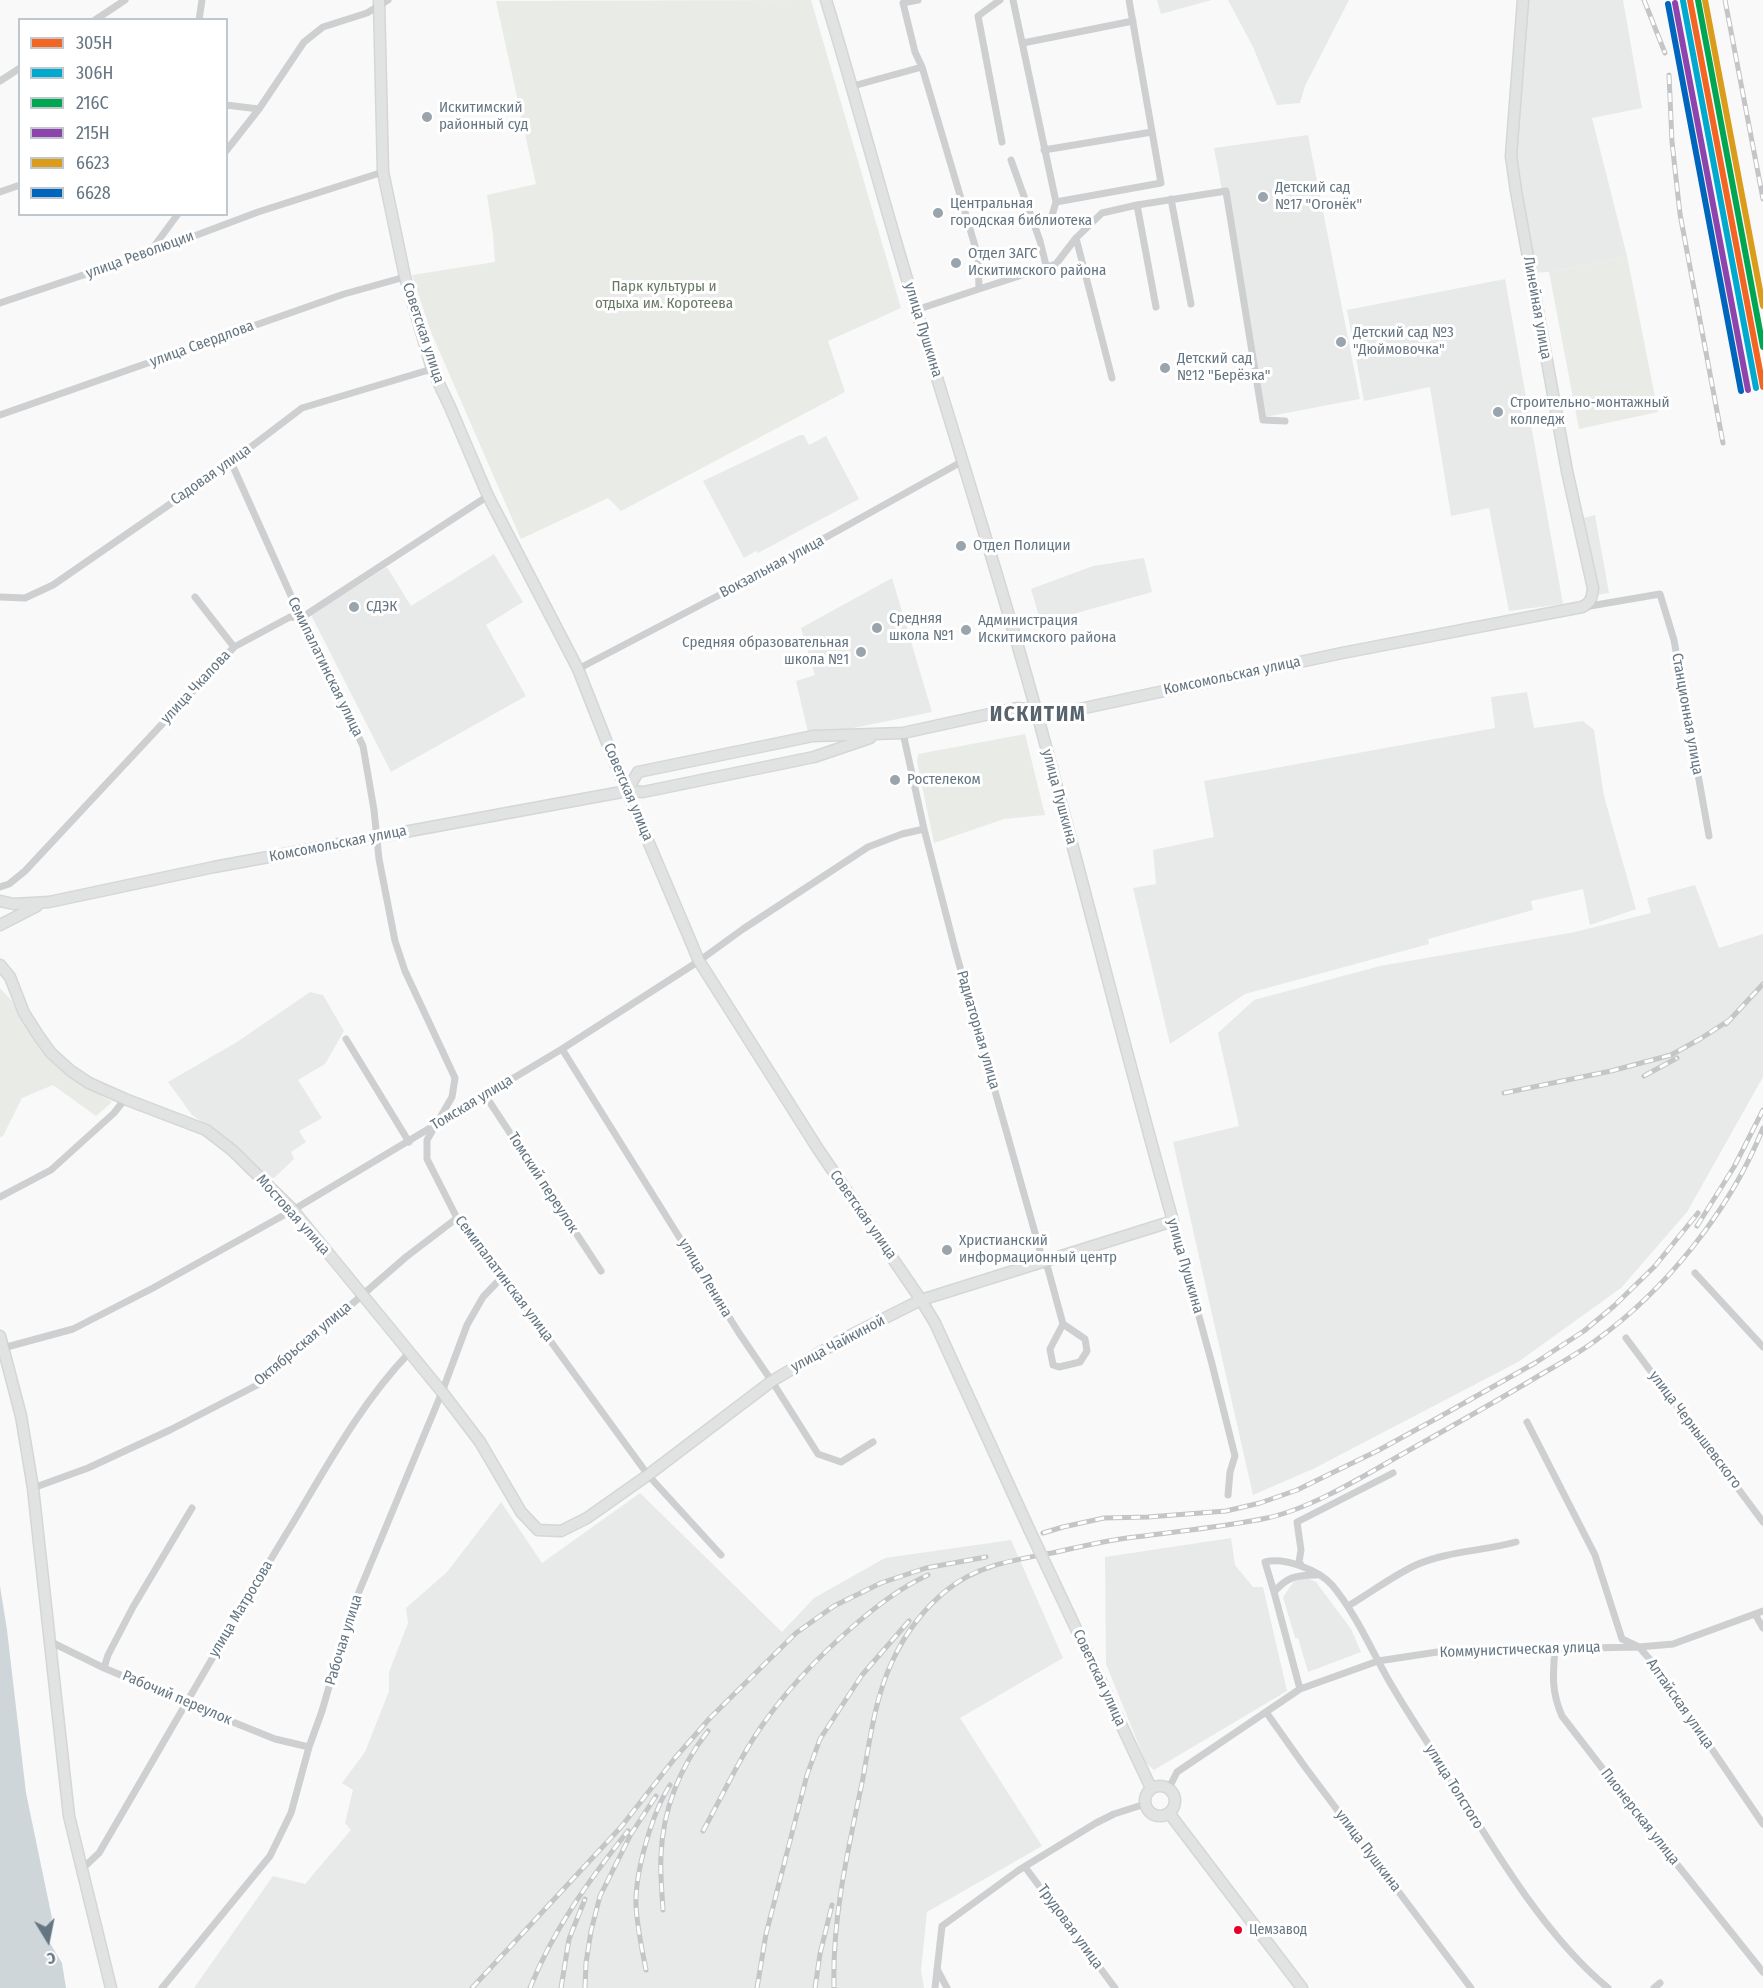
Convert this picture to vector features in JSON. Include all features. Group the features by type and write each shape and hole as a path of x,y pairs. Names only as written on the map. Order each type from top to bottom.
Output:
{"main road":[{"name":"улица Пушкина","path":"826,0 1035,709 1134,1084 1173,1221"},
{"name":"Линейная улица","path":"1523,0 1511,156 1567,471 1593,588 1589,604 1582,608"},
{"name":"Советская улица","path":"382,1 383,172 405,277 432,369 488,496 578,669 699,961 818,1149 935,1323 1151,1788"},
{"name":"Комсомольская улица","path":"627,791 638,772 813,736 903,733 1017,708 1060,712 1342,653 1582,608"},
{"name":"Комсомольская улица","path":"0,925 17,915 49,902 141,881 627,791 643,792 814,758 881,734"},
{"name":"Комсомольская улица","path":"0,901 14,904 49,902"},
{"name":"Мостовая улица","path":"0,965 10,977 24,1012 51,1053 71,1071 89,1083 125,1099 206,1130 232,1150 293,1210 442,1392 480,1442 521,1512 538,1530"},
{"name":"улица Чайкиной","path":"538,1530 561,1531 587,1518 772,1381 841,1340 921,1300 1173,1221"},
{"path":"0,1336 21,1416 33,1488 69,1816 111,1988"},
{"path":"1160,1785 1169,1788 1175,1801 1174,1805 1169,1813 1154,1815 1147,1809 1145,1795 1151,1788 1160,1785"},
{"path":"1169,1813 1302,1988"}],"street":[{"path":"97,18 125,0"},
{"path":"199,18 202,0"},
{"path":"918,0 903,3 915,52 922,67 978,256 979,289"},
{"path":"1000,0 978,16 1002,142"},
{"path":"1013,0 1056,202 1051,219"},
{"path":"1056,202 1161,183 1129,0"},
{"path":"228,148 259,109 304,42 323,27 367,13 382,1"},
{"path":"1023,43 1133,21"},
{"path":"853,86 922,67"},
{"path":"0,81 18,69"},
{"path":"228,105 259,109"},
{"path":"1044,150 1152,132"},
{"path":"1011,159 1040,241 1047,269"},
{"name":"улица Революции","path":"0,303 148,253 258,212 383,172"},
{"path":"0,192 18,186"},
{"path":"916,310 1047,269 1056,264 1076,238 1102,213 1226,190 1263,420 1285,422"},
{"path":"1171,199 1191,304"},
{"path":"1137,205 1156,307"},
{"path":"148,253 176,216"},
{"path":"1076,238 1112,378"},
{"name":"улица Свердлова","path":"0,415 344,294 405,277"},
{"name":"Садовая улица","path":"0,597 25,598 53,585 231,462 302,408 432,369"},
{"name":"Вокзальная улица","path":"578,669 769,570 963,461"},
{"name":"Семипалатинская улица","path":"231,462 301,618 363,746 379,859 389,915 401,961 455,1078 452,1098 427,1140 428,1159 457,1218 503,1276 648,1475 721,1555"},
{"name":"улица Чкалова","path":"0,887 9,884 25,871 234,647 290,617 301,618 488,496"},
{"name":"Станционная улица","path":"1582,608 1660,594 1674,640 1709,836"},
{"path":"195,597 234,647"},
{"name":"Радиаторная улица","path":"903,733 924,829 956,953 1063,1324"},
{"name":"Томская улица","path":"3,1348 73,1329 153,1288 293,1210 562,1049 699,961 743,928 868,847 902,834 924,829"},
{"path":"346,1039 409,1142"},
{"name":"улица Ленина","path":"562,1049 739,1333 818,1454 841,1462 873,1442"},
{"name":"Томский переулок","path":"485,1095 601,1271"},
{"path":"0,1197 51,1170 114,1113 125,1099"},
{"name":"Октябрьская улица","path":"33,1488 88,1468 170,1430 261,1383 406,1257 457,1218"},
{"name":"улица Пушкина","path":"1173,1221 1235,1456 1230,1472 1228,1495"},
{"path":"1695,1274 1763,1347"},
{"name":"Рабочая улица","path":"162,1988 270,1856 291,1812 351,1611 442,1392 467,1325 483,1297 503,1276"},
{"path":"1063,1324 1085,1339 1087,1351 1080,1362 1059,1367 1053,1365 1050,1349 1063,1324"},
{"name":"улица Чернышевского","path":"1626,1338 1763,1522"},
{"name":"улица Матросова","path":"81,1869 99,1853 188,1702 210,1659 334,1455 387,1376 409,1353"},
{"name":"Алтайская улица","path":"1527,1422 1595,1555 1622,1639 1639,1647 1653,1663 1763,1824"},
{"path":"1302,1566 1299,1562 1301,1550 1298,1522 1394,1473"},
{"path":"104,1668 108,1655 133,1607 192,1508"},
{"path":"1348,1606 1417,1565 1456,1554 1496,1548 1516,1542"},
{"path":"1300,1689 1265,1562 1286,1561 1302,1566"},
{"name":"улица Толстого","path":"1302,1566 1331,1584 1348,1606 1377,1661 1485,1836 1569,1951 1608,1988"},
{"path":"1274,1592 1282,1583 1297,1575 1318,1575"},
{"path":"1759,1612 1763,1628"},
{"name":"Коммунистическая улица","path":"1169,1788 1177,1772 1300,1689 1377,1661 1444,1651 1639,1647 1673,1644 1759,1612"},
{"name":"Рабочий переулок","path":"49,1641 104,1668 275,1739 309,1747"},
{"name":"Пионерская улица","path":"1555,1648 1552,1685 1562,1716 1763,1972"},
{"name":"улица Пушкина","path":"1266,1712 1471,1988"},
{"path":"935,1988 942,1926 1025,1867 1114,1814 1145,1804"},
{"name":"Трудовая улица","path":"1025,1867 1115,1988"},
{"path":"937,1969 946,1988"}],"shaded area":[{"path":"1157,0 1212,0 1161,14"},
{"path":"1228,0 1349,0 1305,86 1300,103 1277,105 1253,47"},
{"path":"1526,0 1623,0 1642,108 1592,118 1627,256 1549,272 1532,273 1514,176"},
{"path":"1308,135 1360,399 1265,417 1214,148"},
{"path":"1505,279 1563,604 1509,611 1489,508 1451,516 1430,387 1364,401 1347,310"},
{"path":"804,435 809,445 826,436 859,499 758,553 756,551 744,558 703,481"},
{"path":"1595,515 1609,593 1597,595 1583,518"},
{"path":"494,554 523,602 486,625 526,696 391,772 311,615 387,567 411,606"},
{"path":"1144,558 1152,592 1041,623 1031,589 1093,566"},
{"name":"Средняя образовательная школа №1","path":"892,578 932,712 809,737 796,681 815,675 801,628"},
{"path":"1527,692 1534,728 1583,721 1594,730 1604,796 1636,909 1590,925 1583,889 1531,901 1533,910 1428,939 1429,944 1245,994 1170,1044 1133,888 1156,884 1153,850 1214,837 1204,781 1495,728 1491,697"},
{"path":"1695,885 1719,948 1763,934 1763,1077 1687,1212 1621,1288 1518,1362 1315,1468 1253,1495 1173,1142 1239,1126 1218,1033 1254,1000 1380,966 1575,932 1651,913 1647,898"},
{"path":"310,992 323,995 344,1031 325,1064 298,1080 322,1118 299,1131 306,1142 291,1152 294,1159 274,1178 264,1176 219,1133 192,1115 168,1082 237,1042"},
{"path":"640,1493 782,1632 814,1598 885,1558 1011,1540 1063,1658 960,1718 1042,1846 927,1912 921,1970 924,1988 194,1988 273,1876 305,1884 351,1830 345,1823 353,1790 342,1783 365,1752 389,1691 389,1672 408,1623 406,1608 447,1572 501,1502 542,1563"},
{"path":"1231,1538 1235,1565 1253,1587 1263,1587 1287,1691 1154,1770 1146,1763 1106,1664 1105,1557"},
{"path":"1305,1577 1316,1582 1351,1629 1361,1652 1308,1672 1283,1597 1296,1580"},
{"path":"0,1586 26,1793 52,1918 45,1935 62,1963 66,1988 0,1988"}],"green space":[{"name":"Парк культуры и отдыха им. Коротеева","path":"811,0 901,308 828,341 845,392 621,511 608,498 521,539 431,332 412,275 495,262 487,195 536,184 496,1"},
{"path":"1627,256 1658,412 1579,429 1549,272"},
{"path":"1025,734 1045,815 1004,819 934,843 917,762 918,754"},
{"path":"0,988 12,1001 29,1032 63,1072 112,1102 96,1116 53,1085 22,1098 3,1136 0,1137"}],"railway":[{"path":"1644,0 1665,53"},
{"path":"1725,0 1763,199"},
{"path":"1669,75 1672,142 1680,214 1723,443"},
{"path":"1726,1024 1763,984"},
{"path":"1504,1093 1611,1071 1671,1055 1731,1019"},
{"path":"1644,1076 1677,1058"},
{"path":"1697,1226 1734,1167 1763,1110"},
{"path":"834,1987 834,1960 842,1881 877,1704 886,1676 902,1642 915,1623 939,1597 971,1575 1010,1561 1114,1540 1234,1524 1285,1513 1342,1488 1474,1413 1588,1346 1647,1298 1694,1246 1715,1218 1750,1158 1763,1128"},
{"path":"1043,1533 1104,1518 1226,1511 1260,1503 1297,1490 1379,1450 1535,1363 1584,1331 1614,1306 1655,1266 1698,1213"},
{"path":"472,1988 621,1827 675,1758 710,1718 796,1633 834,1606 881,1583 926,1568 986,1557"},
{"path":"703,1831 757,1733 798,1680 862,1619 907,1586 928,1575"},
{"path":"757,1988 766,1934 807,1775 820,1739 862,1675 909,1621"},
{"path":"663,1910 662,1838 669,1805 681,1774 708,1731"},
{"path":"646,1970 636,1905 638,1876 651,1827 670,1785"},
{"path":"585,1988 591,1931 600,1896 631,1834 656,1796"},
{"path":"530,1988 573,1906 628,1831"},
{"path":"561,1988 569,1939 585,1899"},
{"path":"815,1988 820,1954 832,1905"}],"transit line":[{"name":"305Н","path":"1690,0 1763,387"},
{"name":"216С","path":"1698,0 1763,347"},
{"name":"6623","path":"1705,0 1763,306"},
{"name":"306Н","path":"1683,1 1756,388"},
{"name":"215Н","path":"1675,3 1748,390"},
{"name":"6628","path":"1668,4 1741,391"}],"place":[{"name":"Искитимский районный суд","path":"427,117"},
{"name":"Детский сад №17 \"Огонёк\"","path":"1263,197"},
{"name":"Центральная городская библиотека","path":"938,213"},
{"name":"Отдел ЗАГС Искитимского района","path":"956,263"},
{"name":"Детский сад №3 \"Дюймовочка\"","path":"1341,342"},
{"name":"Детский сад №12 \"Берёзка\"","path":"1165,368"},
{"name":"Строительно-монтажный колледж","path":"1498,412"},
{"name":"Отдел Полиции","path":"961,546"},
{"name":"СДЭК","path":"354,607"},
{"name":"Средняя школа №1","path":"877,628"},
{"name":"Администрация Искитимского района","path":"966,630"},
{"name":"Средняя образовательная школа №1","path":"861,652"},
{"name":"Ростелеком","path":"895,780"},
{"name":"Христианский информационный центр","path":"947,1250"},
{"name":"Цемзавод","path":"1238,1930"}],"district":[{"name":"ИСКИТИМ","path":"1038,715"}]}
